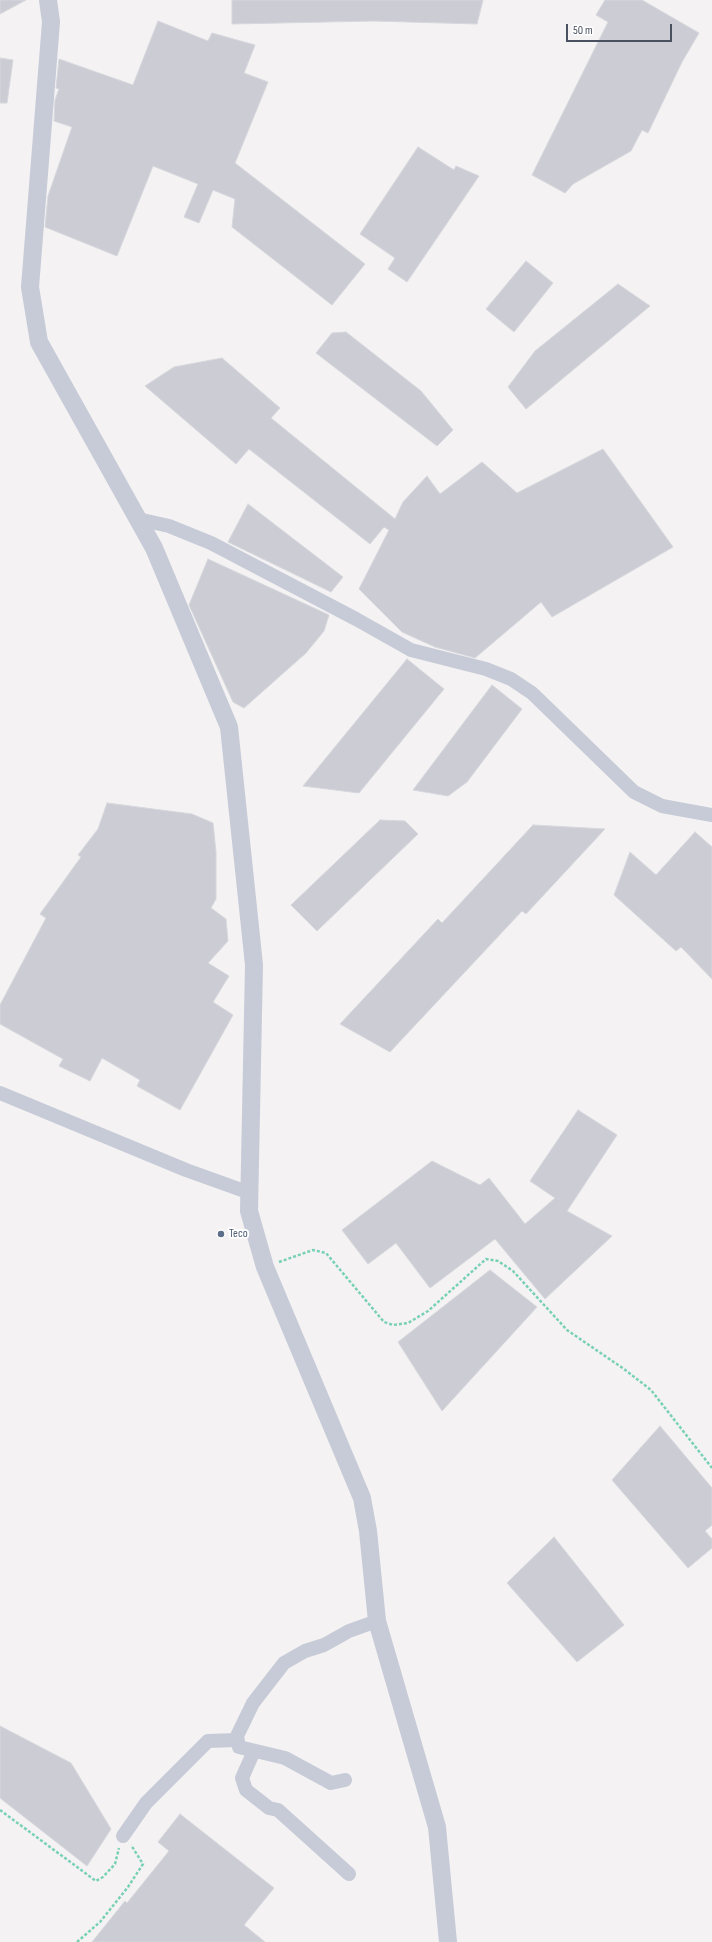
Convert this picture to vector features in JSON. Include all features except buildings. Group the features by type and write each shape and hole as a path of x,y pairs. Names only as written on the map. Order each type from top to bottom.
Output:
{"street":[{"path":"48,0 51,22 30,286 39,342 154,548 229,727 254,965 250,1211 265,1267 362,1498 368,1531 377,1621 437,1827 448,1942"},
{"path":"138,519 169,526 211,543 356,619 411,650 486,669 511,679 532,693 634,792 662,806 712,815"},
{"path":"0,1093 186,1170 250,1193"},
{"path":"345,1780 331,1783 285,1758 239,1747 237,1736 253,1703 284,1663 305,1651 324,1645 349,1631 377,1621"},
{"path":"122,1836 146,1803 208,1741 238,1740"},
{"path":"254,1751 242,1778 246,1790 269,1808 278,1810 349,1874"}],"path":[{"path":"265,1267 313,1250 326,1253 384,1322 393,1325 408,1323 428,1311 486,1259 498,1261 513,1271 567,1330 624,1368 651,1390 712,1468"},
{"path":"0,1810 96,1882 115,1864 122,1836"},
{"path":"77,1942 100,1922 128,1887 143,1864 133,1847 122,1836"}],"place":[{"name":"Teco","path":"221,1234"}]}
